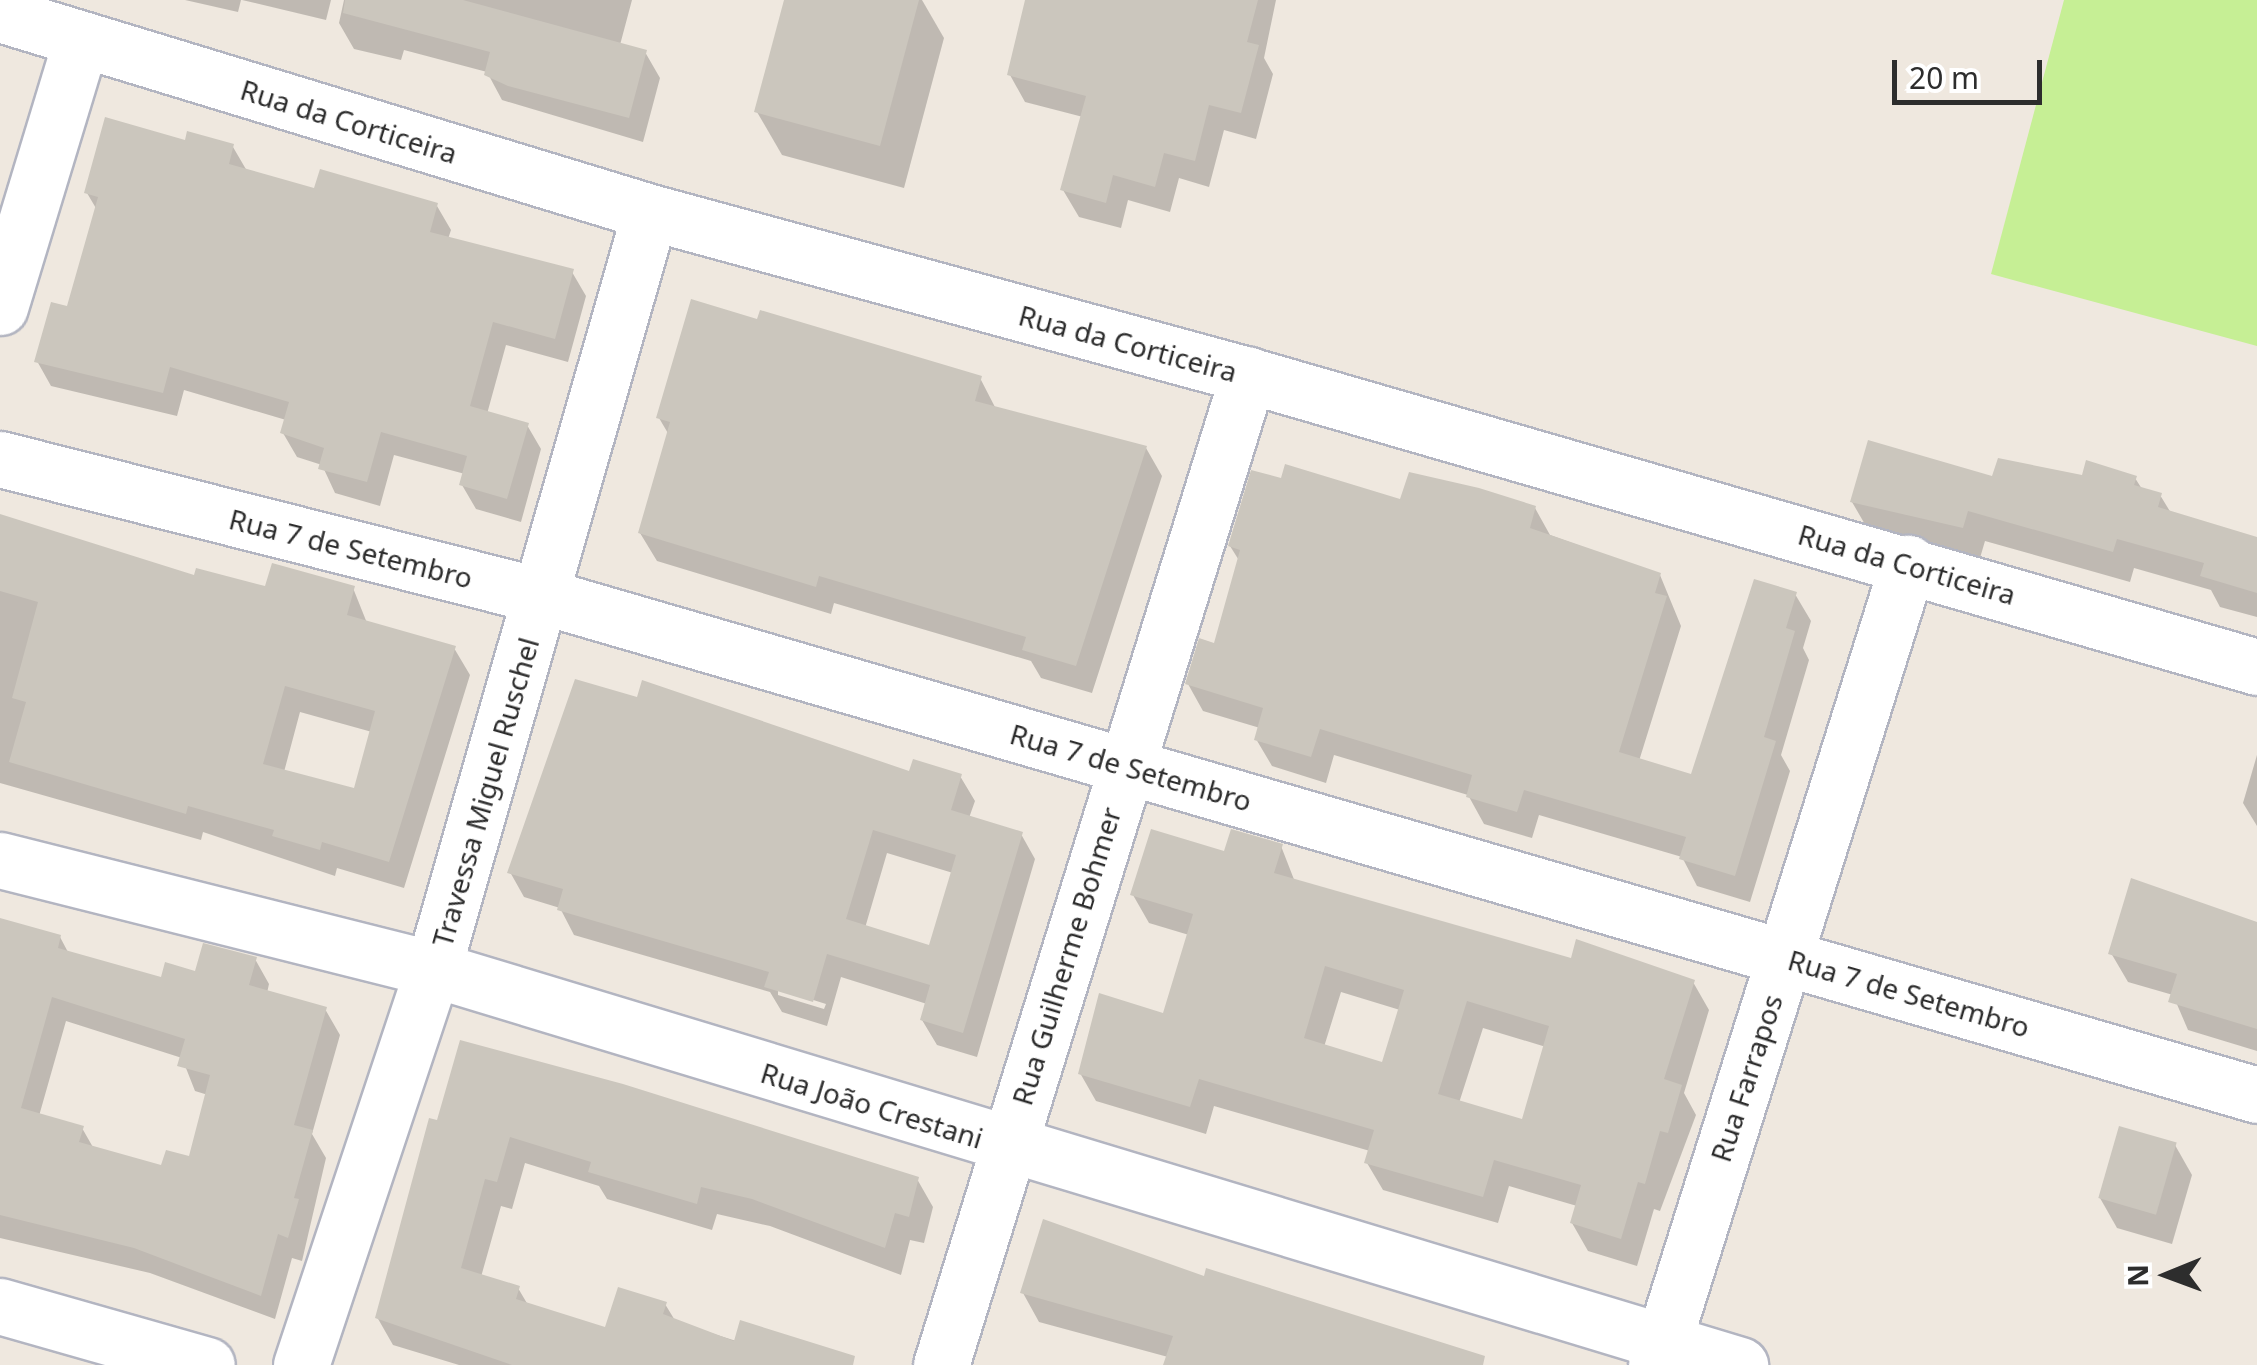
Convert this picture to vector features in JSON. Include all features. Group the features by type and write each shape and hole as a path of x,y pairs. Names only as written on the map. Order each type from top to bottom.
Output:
{"street":[{"name":"Rua da Corticeira","path":"0,14 650,212 1908,563 2257,668"},
{"path":"0,306 80,40"},
{"name":"Travessa Miguel Ruschel","path":"301,1365 434,969 650,212"},
{"name":"Rua Guilherme Bohmer","path":"941,1365 1124,764 1248,376"},
{"name":"Rua 7 de Setembro","path":"0,459 542,596 2257,1095"},
{"name":"Rua Farrapos","path":"1659,1353 1908,563"},
{"name":"Rua João Crestani","path":"0,860 434,969 1659,1353 1740,1365"},
{"path":"0,1306 207,1365"}],"green space":[{"path":"2064,0 2257,0 2257,346 1991,274"}],"building":[{"path":"345,0 463,0 647,50 629,118 508,86 484,75 490,52 343,13"},
{"path":"784,0 919,0 880,146 754,112"},
{"path":"1025,0 1258,0 1247,42 1259,45 1241,113 1209,105 1195,161 1164,153 1155,187 1113,175 1106,203 1060,190 1086,96 1007,75"},
{"path":"105,117 185,140 187,131 234,144 229,164 314,188 320,169 438,203 430,232 574,269 555,339 493,322 470,406 529,423 507,499 459,485 467,456 381,432 367,482 318,469 324,448 280,433 289,402 170,367 163,393 34,362 51,302 67,306 98,197 84,193"},
{"path":"691,299 757,319 760,310 982,376 975,401 1147,446 1076,666 1022,650 1026,637 819,576 816,587 638,533 670,422 656,418"},
{"path":"1868,440 1992,476 1998,458 2082,475 2086,460 2137,476 2134,485 2162,493 2158,507 2257,537 2257,593 2200,576 2204,563 2117,539 2113,552 1968,511 1963,528 1850,502"},
{"path":"1285,464 1400,499 1409,472 1479,488 1536,506 1530,528 1661,573 1655,593 1667,596 1619,752 1691,774 1754,579 1797,592 1786,628 1795,631 1764,737 1776,741 1735,876 1679,859 1686,837 1524,790 1517,812 1466,797 1472,775 1320,729 1311,757 1254,740 1263,708 1185,684 1199,638 1214,643 1240,550 1228,546 1251,470 1281,478"},
{"path":"0,514 194,575 196,568 265,586 272,563 355,586 347,615 456,646 389,862 322,842 320,850 272,836 274,830 188,806 186,814 9,762 26,702 12,698 38,602 0,591","holes":["285,686 375,711 354,788 263,764"]},
{"path":"575,679 637,697 642,680 909,771 913,759 962,774 951,810 1023,832 963,1033 920,1020 930,985 827,954 813,1002 764,987 769,972 557,910 563,889 507,873","holes":["873,830 956,855 929,945 846,919"]},
{"path":"1151,829 1224,851 1231,829 1283,844 1274,873 1571,958 1576,939 1695,980 1664,1079 1682,1085 1668,1133 1660,1131 1645,1184 1638,1182 1621,1239 1570,1223 1581,1185 1494,1160 1483,1197 1364,1163 1374,1130 1199,1079 1190,1107 1078,1074 1099,993 1163,1013 1193,914 1130,895","holes":["1325,966 1404,990 1382,1062 1304,1038","1467,1001 1549,1026 1522,1119 1438,1094"]},
{"path":"2131,878 2257,922 2257,1029 2168,1002 2177,974 2108,954"},
{"path":"0,918 61,935 58,948 161,977 165,962 195,971 203,943 257,957 249,985 327,1007 294,1125 313,1130 294,1198 299,1199 288,1238 278,1234 261,1296 134,1248 0,1215","holes":["52,997 185,1039 177,1066 210,1075 189,1156 166,1150 161,1165 79,1142 84,1126 21,1108"]},
{"path":"460,1040 623,1084 919,1177 909,1217 895,1213 885,1248 752,1199 701,1187 697,1204 588,1172 591,1162 510,1137 497,1182 485,1179 461,1268 520,1286 516,1299 605,1327 618,1287 667,1302 663,1314 734,1341 740,1320 855,1356 853,1365 512,1365 375,1318 429,1118 437,1120"},
{"path":"2119,1126 2177,1143 2156,1215 2098,1198"},
{"path":"1043,1219 1204,1276 1206,1268 1485,1356 1483,1365 1163,1365 1173,1336 1020,1293"}]}
